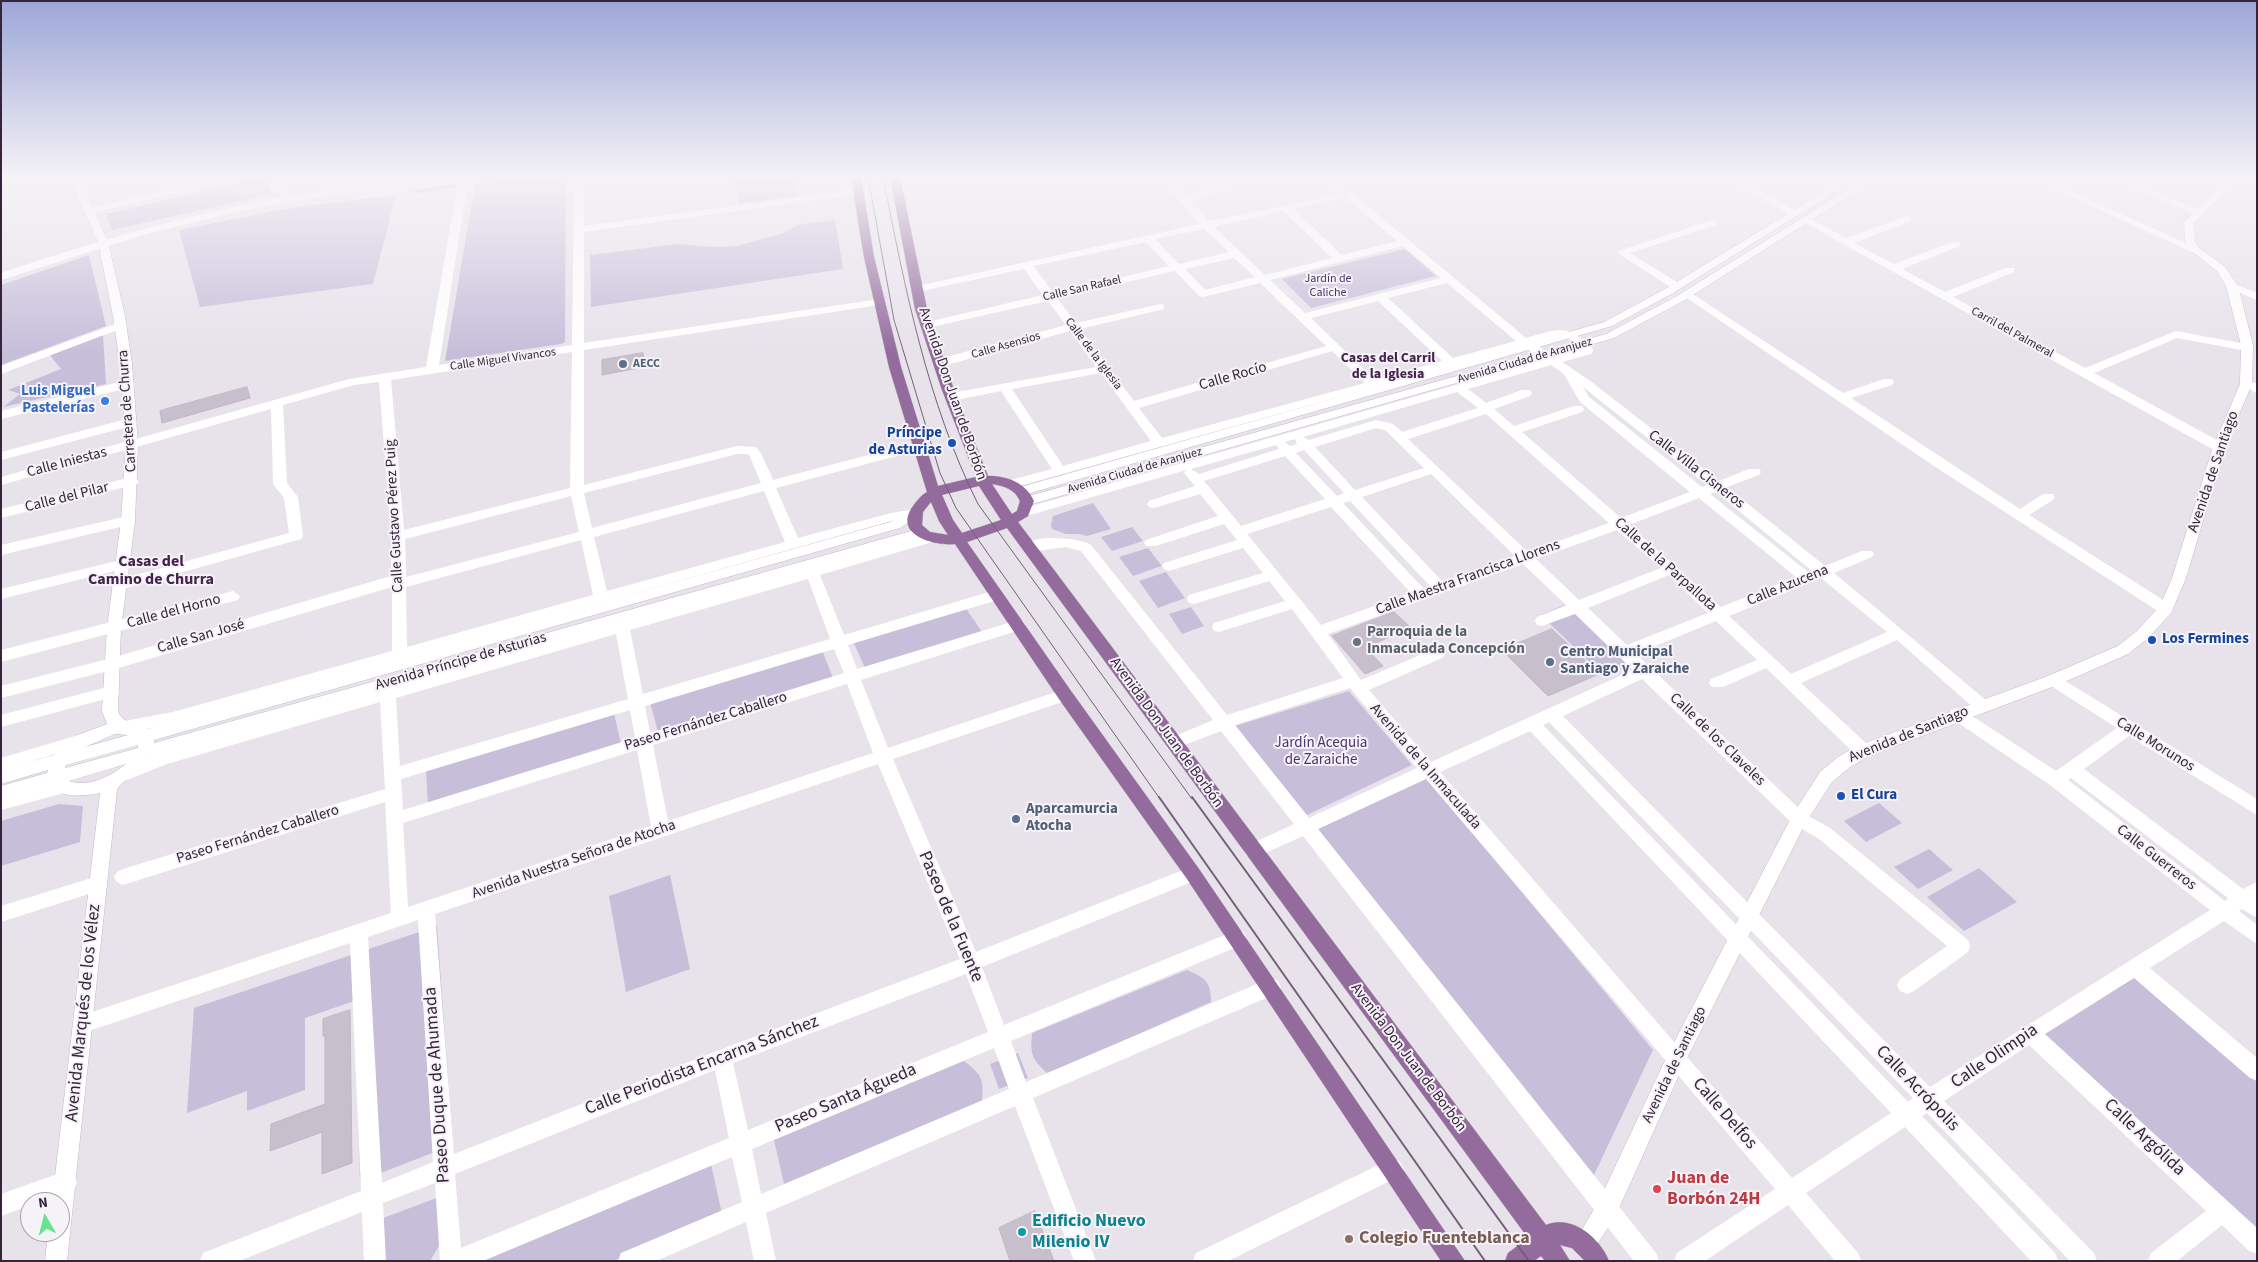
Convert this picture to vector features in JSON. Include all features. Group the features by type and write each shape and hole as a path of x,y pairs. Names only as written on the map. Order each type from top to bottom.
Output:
{"main road":[{"path":"865,236 868,257 895,367 918,446 934,494 959,539 1065,695 1271,987 1454,1261"},
{"name":"Avenida Don Juan de Borbón","path":"907,236 917,288 927,325 982,481 1009,522 1559,1261"},
{"path":"982,481 1021,497 1009,522 990,531 959,539 926,535 916,526 916,513 920,505 934,494 958,486 982,481"},
{"path":"1516,1261 1553,1233 1569,1234 1591,1252"}],"street":[{"name":"Carretera de Churra","path":"100,236 121,325 128,384 132,445 132,481 114,628 110,711"},
{"path":"1,277 103,242 127,236"},
{"path":"432,370 455,236"},
{"path":"578,236 577,491 601,597"},
{"path":"917,288 1157,236"},
{"path":"1217,236 1373,384"},
{"path":"1316,236 1340,258"},
{"name":"Calle Villa Cisneros","path":"1399,236 1528,344 1585,383 1717,486 1982,705"},
{"path":"1672,236 1621,252 1676,286"},
{"name":"Avenida Ciudad de Aranjuez","path":"1021,497 1528,344 1572,336 1608,324 1676,286 1757,236"},
{"name":"Avenida Ciudad de Aranjuez","path":"1021,497 1550,358 1583,344 1610,336 1633,325 1688,294 1780,236"},
{"name":"Carril del Palmeral","path":"1835,236 2219,447"},
{"path":"1846,242 1862,236"},
{"path":"2165,236 2194,249 2221,269 2232,286 2250,347 2252,386"},
{"path":"2190,236 2194,249"},
{"path":"1148,238 1203,294 1406,242"},
{"path":"1894,268 1956,244"},
{"name":"Calle San Rafael","path":"927,325 1236,254"},
{"name":"Calle de la Iglesia","path":"1027,264 1160,443"},
{"path":"1945,296 2010,270"},
{"path":"1303,317 1449,279"},
{"path":"2232,286 2257,297"},
{"path":"1688,294 2166,610"},
{"path":"1380,297 1450,362"},
{"name":"Calle Miguel Vivancos","path":"132,445 353,382 879,302"},
{"name":"Calle Asensios","path":"940,363 1072,327 1160,307"},
{"path":"1,370 121,325"},
{"path":"2084,373 2176,334 2250,347"},
{"path":"1572,336 1583,344"},
{"path":"1021,497 1060,471 1450,362 1528,344"},
{"name":"Calle Rocío","path":"1131,406 1334,347"},
{"path":"1154,504 1195,477 1271,441 1303,439 1550,358"},
{"path":"951,397 1103,368"},
{"name":"Calle Villa Cisneros","path":"1567,372 1584,398 1806,578"},
{"name":"Calle Gustavo Pérez Puig","path":"385,376 398,536 400,655"},
{"path":"1842,397 1888,382"},
{"path":"1,414 128,384"},
{"name":"Avenida de Santiago","path":"1591,1252 1607,1209 1676,1059 1799,819 1826,777 1844,762 1863,750 2054,680 2123,650 2142,635 2166,610 2178,578 2219,447 2252,386"},
{"path":"1004,388 1060,471"},
{"name":"Calle de la Parpallota","path":"1459,388 1512,431 1720,613 1863,750"},
{"path":"1400,437 1486,410 1491,405 1526,393"},
{"path":"119,585 296,536 291,497 280,484 278,402"},
{"path":"1512,431 1578,409"},
{"path":"1,456 131,422"},
{"name":"Calle de los Claveles","path":"1303,439 1376,424 1390,428 1400,437 1799,819 1824,833 1961,946 1908,985"},
{"path":"1021,497 1195,477 1288,451 1303,439"},
{"path":"1303,439 1352,495 1440,588"},
{"path":"1271,441 1288,451 1421,595"},
{"name":"Calle Iniestas","path":"1,480 132,445"},
{"name":"Calle San José","path":"1,692 112,664 400,582 918,446"},
{"path":"398,536 737,450 751,450 756,455 793,544"},
{"path":"1169,566 1334,501 1433,469"},
{"name":"Calle Maestra Francisca Llorens","path":"1318,632 1619,524 1754,472"},
{"name":"Avenida de la Inmaculada","path":"1195,477 1318,632 1356,685 1676,1059"},
{"name":"Calle del Pilar","path":"1,514 132,481"},
{"path":"2019,514 2048,498"},
{"path":"1,765 124,727 156,723 601,597 891,517 916,513"},
{"name":"Avenida Príncipe de Asturias","path":"1,776 885,528 895,525 916,513"},
{"path":"1151,543 1227,518"},
{"path":"1,550 128,521"},
{"path":"89,790 163,759 813,574 926,535"},
{"name":"Avenida Príncipe de Asturias","path":"1,793 59,782 145,753 926,535"},
{"path":"1029,547 1077,542 1086,548 1648,1261"},
{"name":"Calle Azucena","path":"1625,652 1867,554"},
{"path":"1,594 121,565"},
{"path":"1542,621 1671,570"},
{"name":"Paseo de la Fuente","path":"813,574 883,756 971,963 1085,1261"},
{"path":"1194,599 1273,575"},
{"path":"392,775 996,595"},
{"name":"Calle del Horno","path":"1,656 233,596"},
{"path":"1219,626 1295,603"},
{"name":"Paseo Fernández Caballero","path":"395,819 1018,625"},
{"path":"622,628 662,831"},
{"path":"1790,681 1897,634"},
{"path":"1174,743 1223,723 1356,685 1438,654"},
{"path":"1717,683 1769,660"},
{"path":"1253,851 1645,672"},
{"name":"Calle Morunos","path":"2054,680 2257,808"},
{"path":"1,721 111,692"},
{"path":"388,695 400,919"},
{"name":"Avenida Nuestra Señora de Atocha","path":"83,1024 1065,695"},
{"path":"110,711 113,721 145,735 147,745 145,753 121,777"},
{"path":"108,798 104,792 72,790 59,782 56,769 60,760 88,737 110,711"},
{"name":"Calle Acrópolis","path":"1551,714 2086,1261"},
{"name":"Calle Guerreros","path":"1957,714 2056,780 2257,936"},
{"name":"Calle Acrópolis","path":"1532,723 2047,1261"},
{"path":"2056,780 2128,728"},
{"name":"Calle Guerreros","path":"2072,769 2252,900"},
{"name":"Avenida Marqués de los Vélez","path":"65,1192 108,790 121,777"},
{"path":"1,803 59,782"},
{"name":"Paseo Fernández Caballero","path":"123,876 394,793"},
{"name":"Calle Periodista Encarna Sánchez","path":"210,1261 1193,874"},
{"path":"1,914 98,884"},
{"name":"Calle Olimpia","path":"1685,1261 1930,1101 2030,1033 2224,910 2252,900"},
{"name":"Paseo Duque de Ahumada","path":"426,910 451,1261"},
{"path":"359,933 375,1261"},
{"name":"Paseo Santa Águeda","path":"456,1261 1237,938"},
{"path":"2135,967 2257,1070"},
{"path":"629,1261 753,1206 1271,987"},
{"name":"Calle Argólida","path":"2030,1033 2257,1243"},
{"path":"722,1058 765,1261"},
{"name":"Calle Delfos","path":"1676,1059 1850,1261"},
{"path":"1204,1261 1392,1169"},
{"path":"1,1205 66,1182"},
{"path":"2159,1261 2223,1212"},
{"path":"56,1261 58,1242"}],"green space":[{"path":"181,236 385,236 373,284 200,307"},
{"path":"466,236 566,236 565,342 445,361"},
{"path":"774,236 838,236 843,269 591,307 590,255 678,244 716,247 737,246"},
{"name":"Jardín de Caliche","path":"1405,249 1436,276 1311,308 1282,279"},
{"path":"89,255 106,326 1,365 1,285"},
{"path":"103,335 106,384 3,407 20,394 8,390 61,369 50,355"},
{"path":"1093,503 1111,529 1087,536 1066,534 1052,529 1053,516"},
{"path":"1132,527 1143,541 1112,551 1101,537"},
{"path":"1148,548 1162,566 1133,576 1119,557"},
{"path":"1166,572 1185,598 1158,608 1139,581"},
{"path":"1566,604 1630,665 1605,677 1541,615"},
{"path":"965,607 982,632 865,668 853,641"},
{"path":"1191,607 1204,626 1182,634 1169,614"},
{"path":"822,650 833,678 658,732 650,702"},
{"name":"Jardín Acequia de Zaraiche","path":"1349,691 1412,765 1307,815 1235,726"},
{"path":"614,713 621,744 428,804 426,771"},
{"path":"1427,778 1653,1050 1594,1175 1318,829"},
{"path":"1879,803 1902,823 1866,842 1844,821"},
{"path":"59,804 83,806 80,842 1,866 1,821"},
{"path":"1929,849 1953,870 1918,889 1894,867"},
{"path":"1979,868 2017,902 1964,931 1927,897"},
{"path":"670,875 690,969 626,992 609,896"},
{"path":"437,926 453,1145 360,1181 354,1001 305,1018 305,1090 247,1111 247,1091 187,1113 194,1008"},
{"path":"2135,967 2257,1071 2257,1243 2030,1033"},
{"path":"1187,970 1206,981 1210,989 1211,1002 1048,1074 1035,1060 1031,1047 1032,1033"},
{"path":"1018,1053 1028,1078 999,1089 990,1064"},
{"path":"964,1061 981,1078 983,1087 982,1102 784,1184 774,1140"},
{"path":"711,1164 722,1214 613,1261 479,1261"},
{"path":"439,1197 442,1241 430,1261 381,1261 378,1220"}],"building":[{"name":"AECC","path":"643,353 644,367 602,375 602,360"},
{"path":"247,387 250,398 162,423 160,411"},
{"name":"Parroquia de la Inmaculada Concepción","path":"1394,612 1410,627 1366,648 1383,666 1365,674 1332,636"},
{"name":"Centro Municipal Santiago y Zaraiche","path":"1552,629 1599,674 1548,696 1502,650"},
{"path":"350,1010 352,1163 322,1174 322,1132 270,1151 271,1124 325,1104 325,1036 323,1036 323,1019"},
{"name":"Edificio Nuevo Milenio IV","path":"1035,1211 1054,1261 1010,1261 999,1228"}],"tram line":[{"path":"879,236 894,320 940,473 956,508 1160,799"},
{"path":"895,236 909,302 931,385 960,465 978,504 1192,799"},
{"path":"1159,797 1485,1261"},
{"path":"1192,797 1529,1261"}],"place":[{"name":"AECC","path":"623,364"},
{"name":"Luis Miguel Pastelerías","path":"105,401"},
{"name":"Príncipe de Asturias","path":"952,443"},
{"name":"Los Fermines","path":"2152,640"},
{"name":"Parroquia de la Inmaculada Concepción","path":"1357,642"},
{"name":"Centro Municipal Santiago y Zaraiche","path":"1550,662"},
{"name":"El Cura","path":"1841,796"},
{"name":"Aparcamurcia Atocha","path":"1016,819"},
{"name":"Juan de Borbón 24H","path":"1657,1189"},
{"name":"Edificio Nuevo Milenio IV","path":"1022,1232"},
{"name":"Colegio Fuenteblanca","path":"1349,1239"}],"district":[{"name":"Casas del Carril de la Iglesia","path":"1388,368"},
{"name":"Casas del Camino de Churra","path":"151,571"}]}
